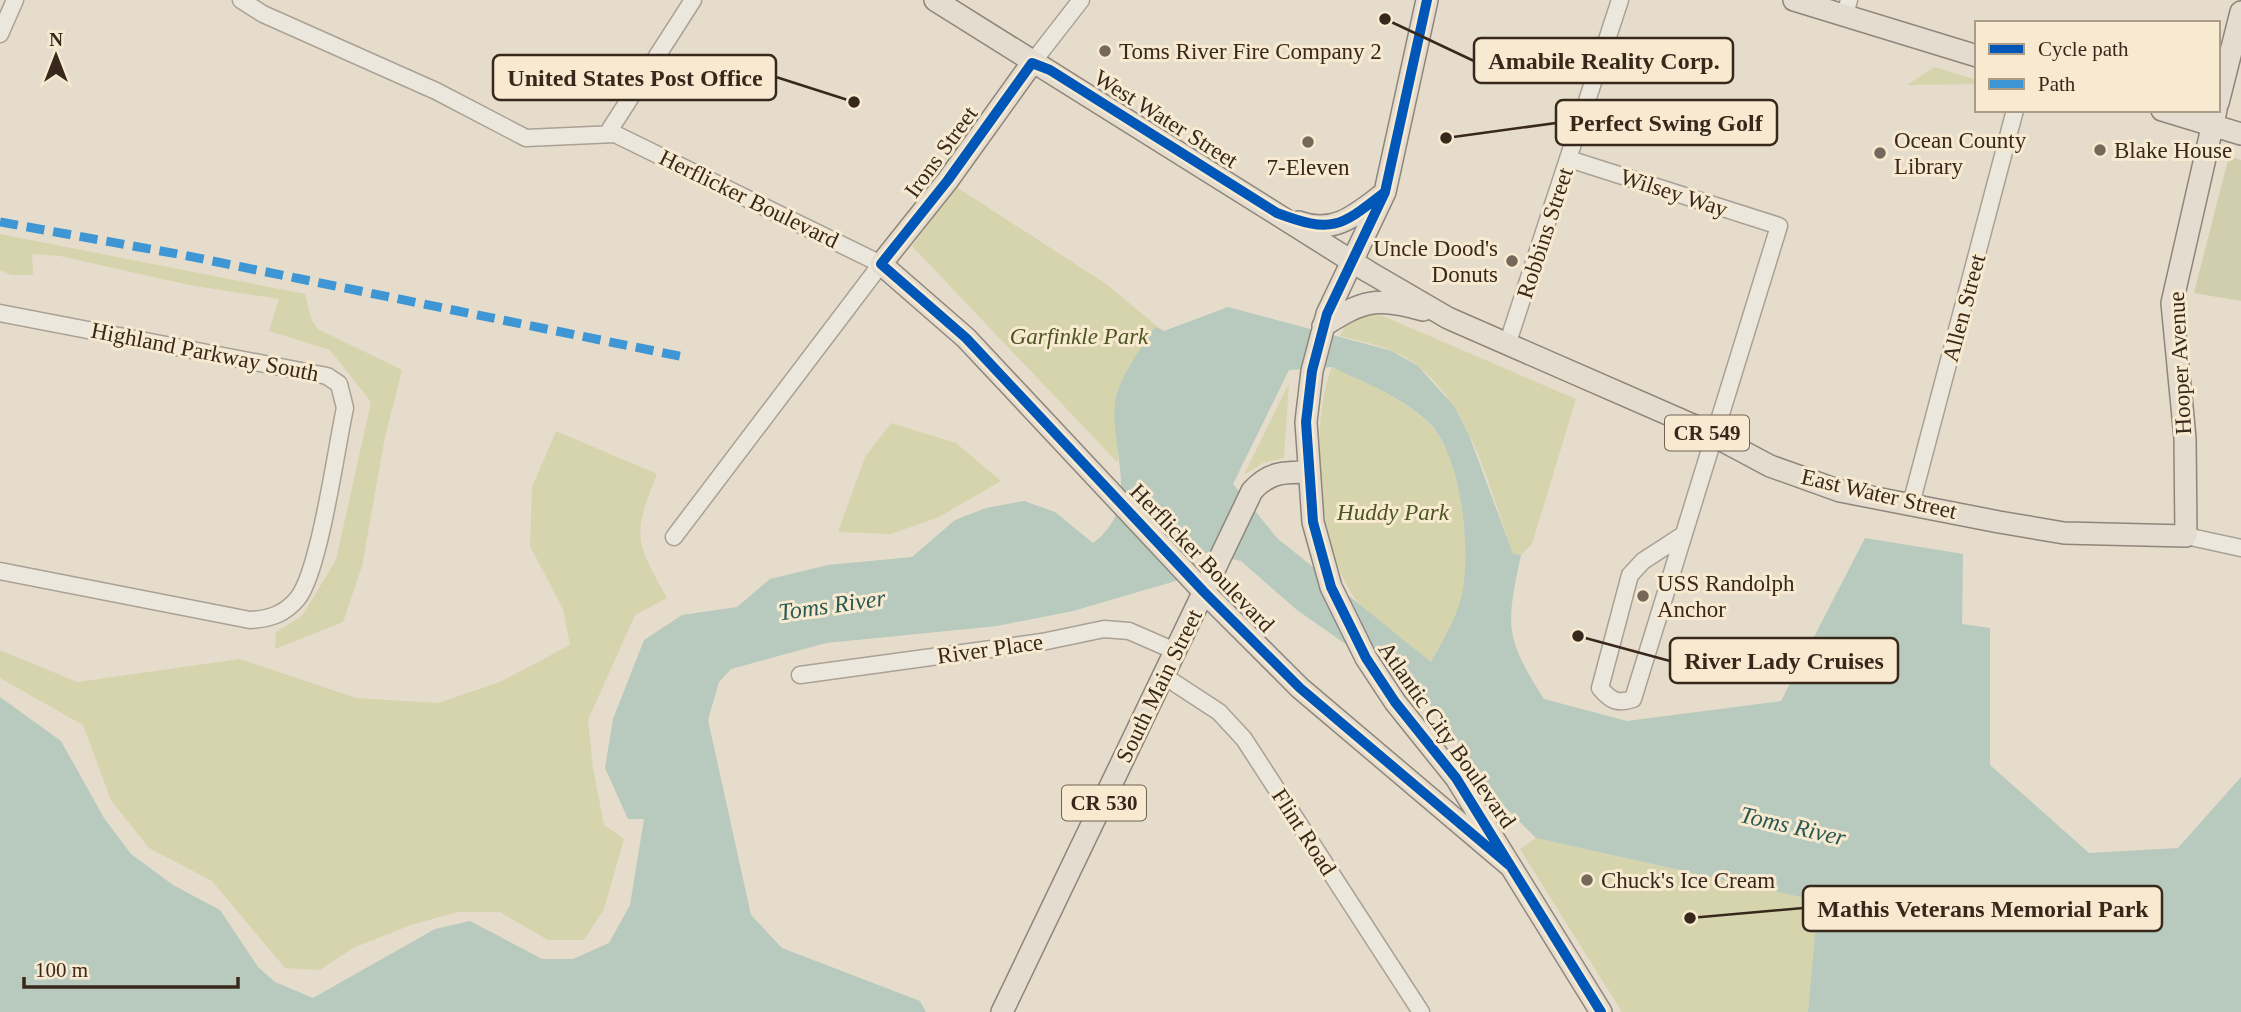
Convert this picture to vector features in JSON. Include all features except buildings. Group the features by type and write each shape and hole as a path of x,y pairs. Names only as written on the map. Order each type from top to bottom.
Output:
{"main road":[{"name":"West Water Street","path":"935,0 1353,261"},
{"name":"Atlantic City Boulevard","path":"1427,0 1385,192 1323,326 1311,371 1306,422 1308,472 1319,549 1336,599 1376,675 1456,778 1499,842 1509,865 1601,1012"},
{"path":"1794,0 1847,8 1975,55"},
{"path":"2220,95 2241,12"},
{"name":"Irons Street","path":"881,264 948,180 1032,62"},
{"path":"2177,112 2214,117 2241,134"},
{"name":"Hooper Avenue","path":"2186,536 2185,438 2172,303 2214,117"},
{"path":"1277,214 1309,226 1339,224 1385,192"},
{"name":"East Water Street","path":"1353,261 1448,318 1806,481 2064,533 2186,536"},
{"name":"Herflicker Boulevard","path":"881,264 966,338 1204,592 1339,722 1509,865"},
{"path":"1323,326 1348,308 1367,303 1388,303 1448,318"},
{"name":"South Main Street","path":"1002,1012 1252,491 1264,478 1281,472 1308,472"}],"street":[{"path":"0,34 15,0"},
{"name":"Herflicker Boulevard","path":"241,0 263,14 436,91 526,138 615,134 881,264"},
{"path":"607,134 693,0"},
{"name":"Irons Street","path":"1032,62 1081,0"},
{"name":"Robbins Street","path":"1507,345 1620,0"},
{"name":"Allen Street","path":"1911,504 2014,112"},
{"name":"Wilsey Way","path":"1569,159 1779,226 1714,437"},
{"name":"Irons Street","path":"674,537 881,264"},
{"name":"Highland Parkway South","path":"0,313 299,369 335,380 345,397 312,567 300,596 285,611 264,619 250,620 0,571"},
{"path":"1683,535 1643,561 1630,575 1600,688 1610,700 1621,703 1633,699 1714,437"},
{"name":"East Water Street","path":"2186,536 2241,548"},
{"name":"River Place","path":"800,675 1042,642 1104,629 1129,631 1175,651"},
{"name":"Flint Road","path":"1164,676 1219,712 1244,739 1421,1012"}],"green space":[{"path":"1934,67 1975,79 1975,84 1907,85"},
{"name":"Garfinkle Park","path":"955,186 1106,284 1163,331 1147,340 1115,401 1118,463 912,246"},
{"path":"0,234 305,294 312,321 318,329 402,370 385,437 362,566 343,622 275,649 276,632 302,616 336,560 371,402 330,350 269,331 279,299 189,285 60,256 32,254 33,275 11,275 0,270"},
{"name":"Huddy Park","path":"1364,314 1383,316 1576,399 1532,544 1521,555 1513,554 1478,453 1453,405 1437,384 1418,366 1400,355 1380,346 1340,336 1346,323"},
{"name":"Huddy Park","path":"1332,367 1383,391 1418,414 1440,439 1449,458 1462,507 1464,580 1455,615 1431,662 1385,628 1360,605 1346,583 1335,555 1326,523 1319,455 1320,422"},
{"path":"1289,383 1284,458 1263,463 1244,475"},
{"path":"891,423 956,443 1001,481 939,517 891,534 838,532 865,457"},
{"path":"556,431 657,474 644,512 641,538 648,563 667,598 635,615 588,720 593,768 604,825 624,839 604,909 584,940 548,940 500,912 457,912 411,925 353,948 320,970 285,968 212,881 149,848 111,800 83,725 0,678 0,650 77,682 240,659 356,698 438,703 500,682 570,645 563,609 530,546 532,487"},
{"path":"1536,838 1818,901 1808,1012 1622,1012 1520,849"}],"shaded area":[{"path":"2229,156 2241,160 2241,301 2194,293"}],"water":[{"name":"Toms River","path":"1228,307 1392,351 1418,366 1454,406 1469,435 1513,554 1521,555 1513,599 1512,630 1521,660 1544,699 1627,721 1781,701 1865,538 1963,554 1962,624 1990,628 1990,765 2089,853 2178,848 2241,777 2241,1012 1808,1012 1818,901 1536,838 1502,804 1427,701 1297,610 1241,561 1198,551 1179,580 1073,611 997,626 826,643 731,669 719,682 708,720 751,915 782,948 920,1001 926,1012 0,1012 0,697 61,741 104,818 131,854 173,885 220,910 258,967 275,982 313,998 435,929 470,921 542,959 573,959 609,943 630,905 644,819 628,819 605,768 613,719 644,640 682,615 737,607 770,579 828,565 912,557 955,520 986,508 1024,501 1055,512 1093,543 1108,528 1117,512 1121,495 1115,422 1115,403 1120,384 1155,327 1164,331","holes":["1332,367 1395,398 1429,423 1440,438 1457,481 1464,532 1464,579 1455,615 1431,662 1277,538 1233,484 1289,370"]}],"marked path":[{"path":"0,222 183,255 684,357"}],"cycle path":[{"path":"1427,0 1385,192 1327,314 1312,371 1306,422 1313,522 1331,587 1366,658 1395,702 1456,778 1601,1012"},
{"path":"1385,192 1357,213 1335,224 1311,224 1296,220 1277,213 1050,70 1032,63 948,180 881,264 966,338 1204,592 1300,688 1509,865"}],"place":[{"name":"Amabile Reality Corp.","path":"1385,19"},
{"name":"Toms River Fire Company 2","path":"1105,51"},
{"name":"United States Post Office","path":"854,102"},
{"name":"Perfect Swing Golf","path":"1446,138"},
{"name":"7-Eleven","path":"1308,142"},
{"name":"Blake House","path":"2100,150"},
{"name":"Ocean County Library","path":"1880,153"},
{"name":"Uncle Dood's Donuts","path":"1512,261"},
{"name":"USS Randolph Anchor","path":"1643,596"},
{"name":"River Lady Cruises","path":"1578,636"},
{"name":"Chuck's Ice Cream","path":"1587,880"},
{"name":"Mathis Veterans Memorial Park","path":"1690,918"}]}
